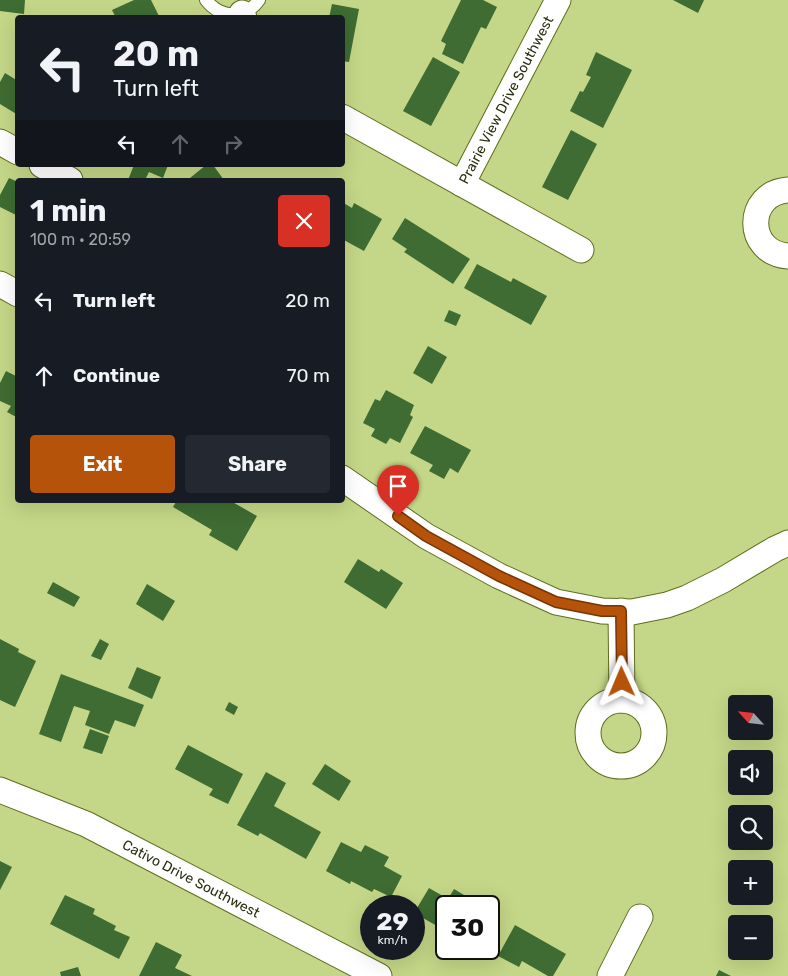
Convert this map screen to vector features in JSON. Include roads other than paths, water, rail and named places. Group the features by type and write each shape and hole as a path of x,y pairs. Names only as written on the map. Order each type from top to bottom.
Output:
{"street":[{"name":"Prairie View Drive Southwest","path":"470,188 558,0"},
{"path":"345,119 581,250"},
{"path":"0,142 15,150"},
{"path":"46,167 66,178"},
{"path":"788,190 776,192 767,197 760,205 756,215 755,226 763,244 771,251 788,256"},
{"path":"0,284 15,292"},
{"path":"345,480 426,536 499,576 556,602 602,611 632,612 667,605 687,598 788,543"},
{"path":"621,611 622,700"},
{"name":"Cativo Drive Southwest","path":"0,790 86,824 379,976"},
{"path":"610,976 640,917"}],"lane":[{"path":"206,0 213,8 222,13 232,15 248,10"}]}
